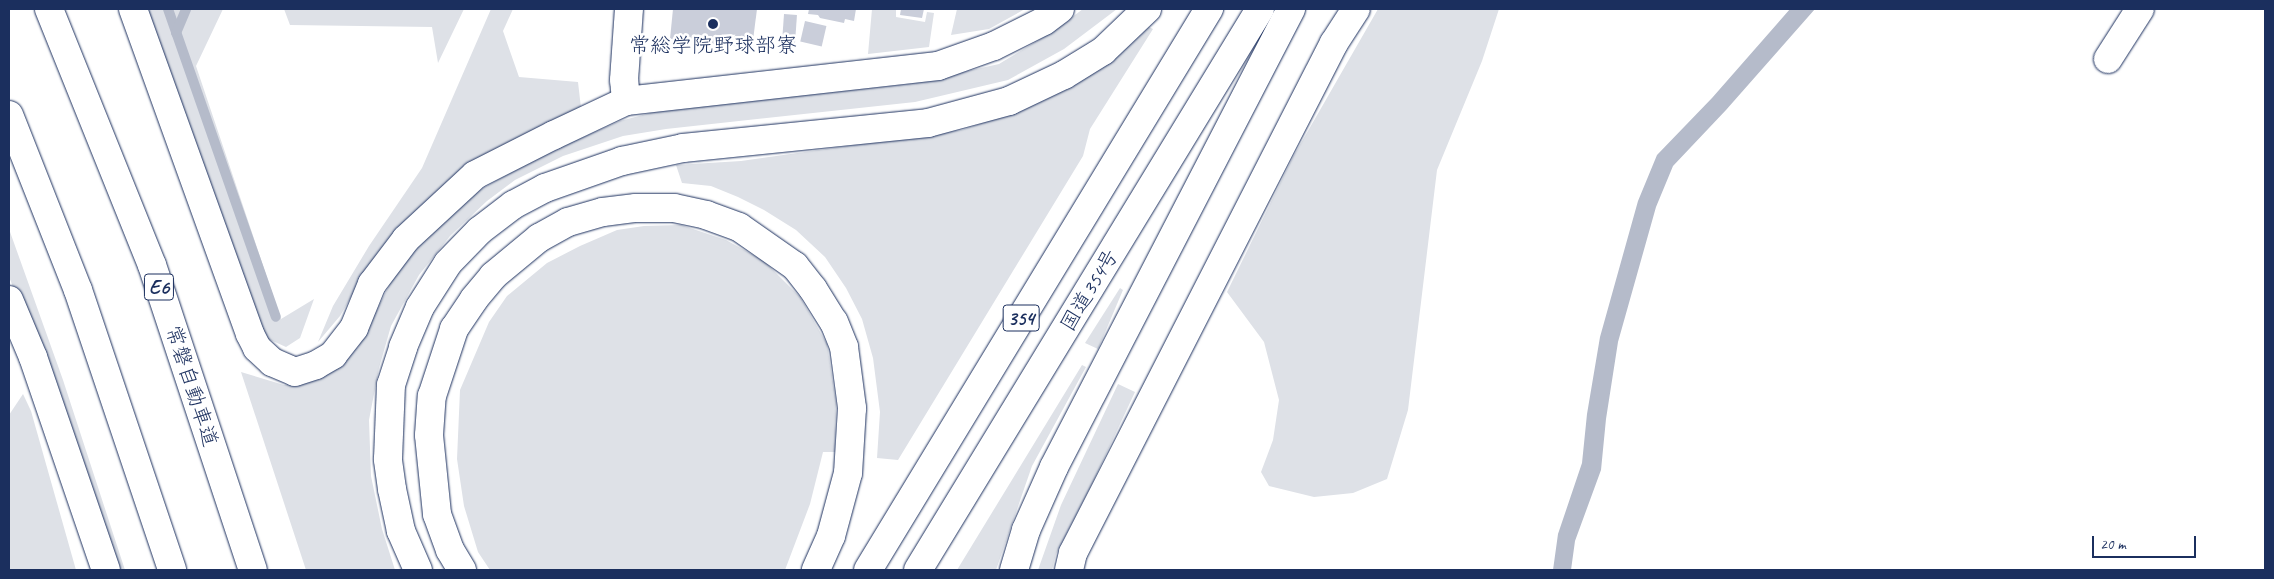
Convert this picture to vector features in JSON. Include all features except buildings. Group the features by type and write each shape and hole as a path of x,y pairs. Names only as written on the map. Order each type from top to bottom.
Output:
{"main road":[{"name":"常磐自動車道","path":"49,9 152,265 253,570"},
{"path":"133,9 250,334 257,348 272,362 295,372 333,355 354,328 372,284 406,239 475,175 626,101 938,66 994,46 1044,20 1060,9"},
{"path":"626,101 624,80 628,9"},
{"path":"418,570 401,531 392,488 388,459 391,385 403,347 420,307 448,263 479,231 513,205 545,188 622,160 683,148 928,123 1009,101 1064,75 1103,51 1147,9"},
{"name":"国道354号","path":"868,570 1208,9"},
{"name":"国道354号","path":"918,570 1260,9"},
{"path":"1014,570 1026,530 1054,467 1291,9"},
{"path":"1068,570 1073,553 1329,52 1356,9"},
{"path":"2108,59 2140,9"},
{"path":"9,115 78,290 172,570"},
{"path":"462,570 450,550 437,514 429,435 432,396 454,329 474,299 493,276 546,234 568,222 603,212 636,208 674,208 706,215 739,227 795,266 814,290 834,322 844,347 852,408 848,473 831,536 816,570"},
{"path":"9,300 33,357 106,570"}],"shaded area":[{"path":"145,9 223,9 196,66 281,319 314,299 300,338 286,347 266,338"},
{"path":"284,9 464,9 438,63 432,27 290,25"},
{"path":"491,9 513,9 503,31 519,77 578,82 581,108 365,273 340,316 318,342 333,306 369,246 422,168"},
{"path":"872,9 896,9 896,17 925,22 927,12 934,13 929,47 868,54"},
{"path":"957,9 1025,9 989,29 951,35"},
{"path":"1083,9 1117,9 1064,49 1008,80 915,102 666,129 623,136 563,156 515,180 487,201 450,236 419,275 391,326 379,368 369,420 371,476 382,529 395,570 306,570 241,372 284,385 311,380 331,370 358,347 398,268 434,226 483,188 547,153 620,121 662,110 909,84 999,64 1052,32"},
{"path":"1378,9 1499,9 1482,61 1437,170 1408,410 1387,479 1353,493 1314,497 1269,486 1261,472 1273,440 1279,400 1264,342 1227,292 1293,157"},
{"path":"1149,27 1153,29 1090,129 1083,156 898,460 877,458 880,412 873,358 862,319 846,288 825,257 796,230 764,210 711,186 682,183 676,165 741,161 962,130 1023,109 1078,82 1129,46"},
{"path":"681,225 726,240 764,261 800,297 827,344 836,402 835,452 823,452 810,504 785,570 490,570 478,552 464,506 457,459 460,390 489,322 507,296 547,263 580,246 617,230 644,226"},
{"path":"9,229 63,380 125,570 116,570 59,399 9,277"},
{"path":"1120,288 1123,290 1098,349 1085,343"},
{"path":"1082,365 1086,367 1032,466 996,570 957,570"},
{"path":"1118,384 1135,392 1092,484 1056,554 1052,570 1038,570 1061,505"},
{"path":"23,394 31,411 76,570 9,570 9,415"}],"water":[{"path":"1790,9 1815,9 1726,110 1673,166 1656,207 1618,342 1606,419 1601,470 1575,541 1571,570 1553,570 1558,534 1582,463 1587,414 1600,337 1638,201 1657,155 1712,98"}],"waterway":[{"path":"168,9 276,317"},
{"path":"176,33 186,9"}],"place":[{"name":"常総学院野球部寮","path":"713,24"}]}
